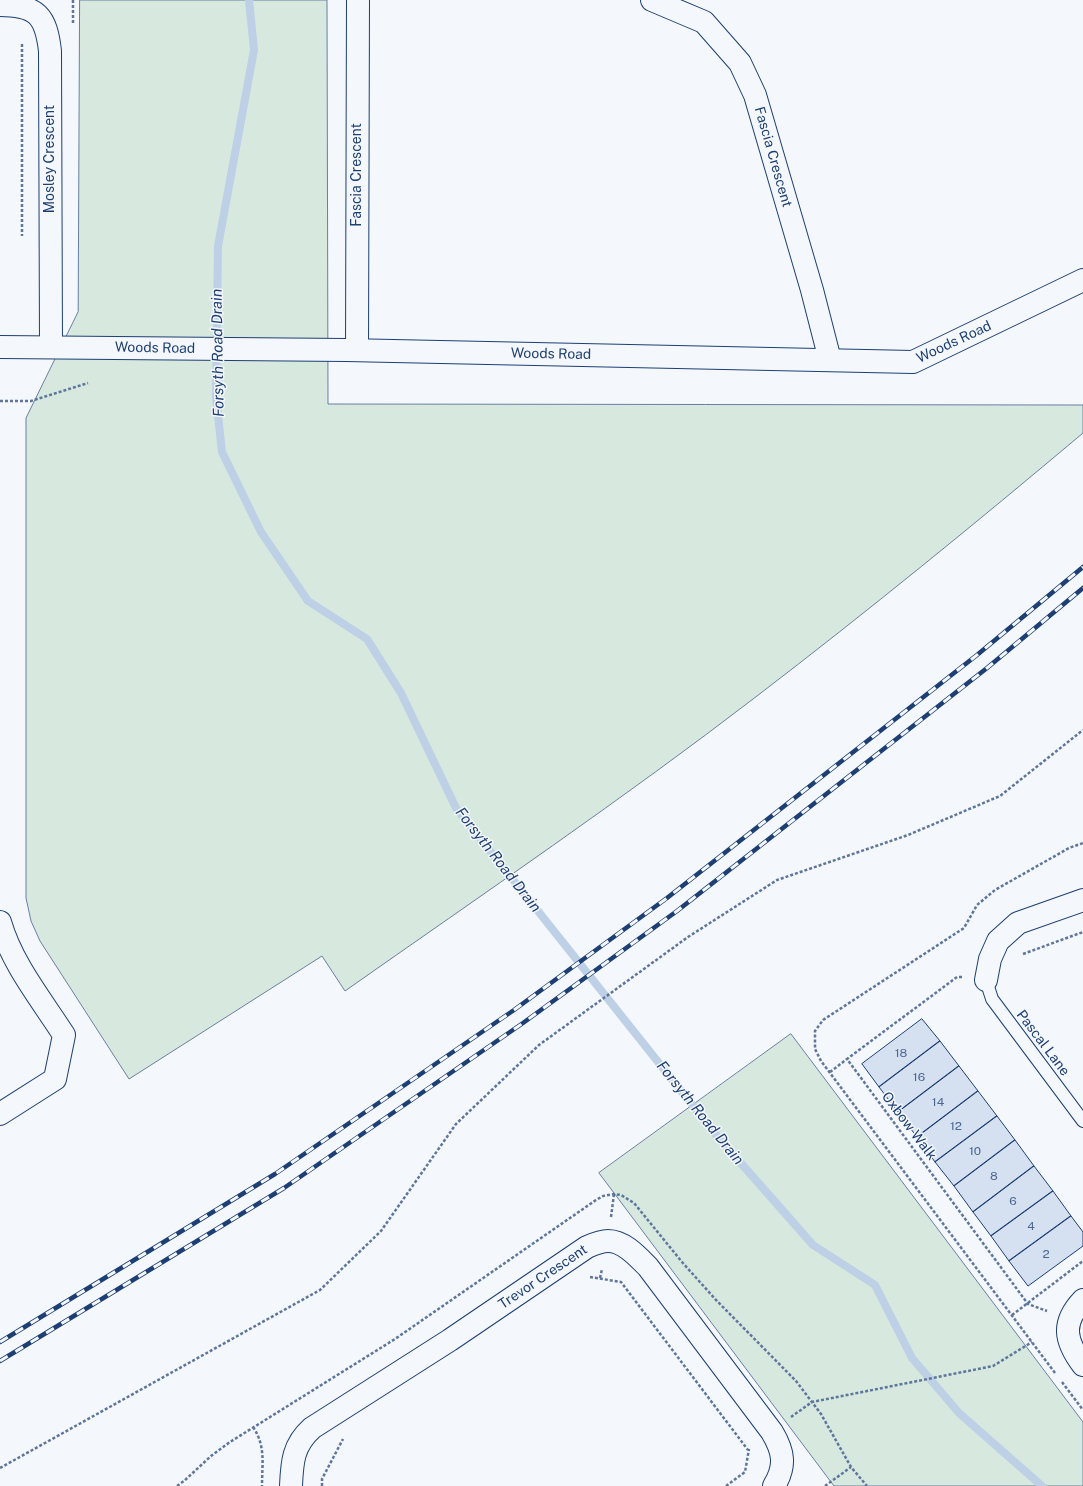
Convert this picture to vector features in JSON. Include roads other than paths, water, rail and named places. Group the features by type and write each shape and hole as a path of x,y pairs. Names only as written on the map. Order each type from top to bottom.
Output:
{"street":[{"name":"Fascia Crescent","path":"351,350 358,0"},
{"name":"Fascia Crescent","path":"652,0 704,22 740,63 755,95 812,290 830,360"},
{"name":"Mosley Crescent","path":"0,5 25,6 40,17 48,33 50,51 51,347"},
{"name":"Woods Road","path":"0,347 351,350 913,362 1083,280"},
{"path":"986,980 990,959 998,941 1018,923 1083,900"},
{"path":"0,922 4,938 13,956 64,1035 55,1079 0,1114"},
{"name":"Trevor Crescent","path":"291,1486 294,1454 303,1436 312,1428 450,1340 586,1247 608,1241 626,1247 648,1267 772,1432 780,1448 782,1457 782,1467 774,1486"},
{"path":"1083,1300 1074,1309 1069,1319 1068,1330 1069,1340 1074,1353 1083,1365"}],"lane":[{"name":"Pascal Lane","path":"986,980 992,999 1083,1121"}],"waterway":[{"name":"Forsyth Road Drain","path":"249,0 254,50 218,246 216,397 222,452 261,532 308,601 367,639 401,693 456,808 717,1136 813,1245 875,1285 912,1358 959,1413 1042,1486"}],"railway":[{"path":"0,1342 275,1174 514,1010 667,898 977,655 1083,567"},
{"path":"0,1361 284,1188 523,1023 677,911 987,668 1083,588"}]}
